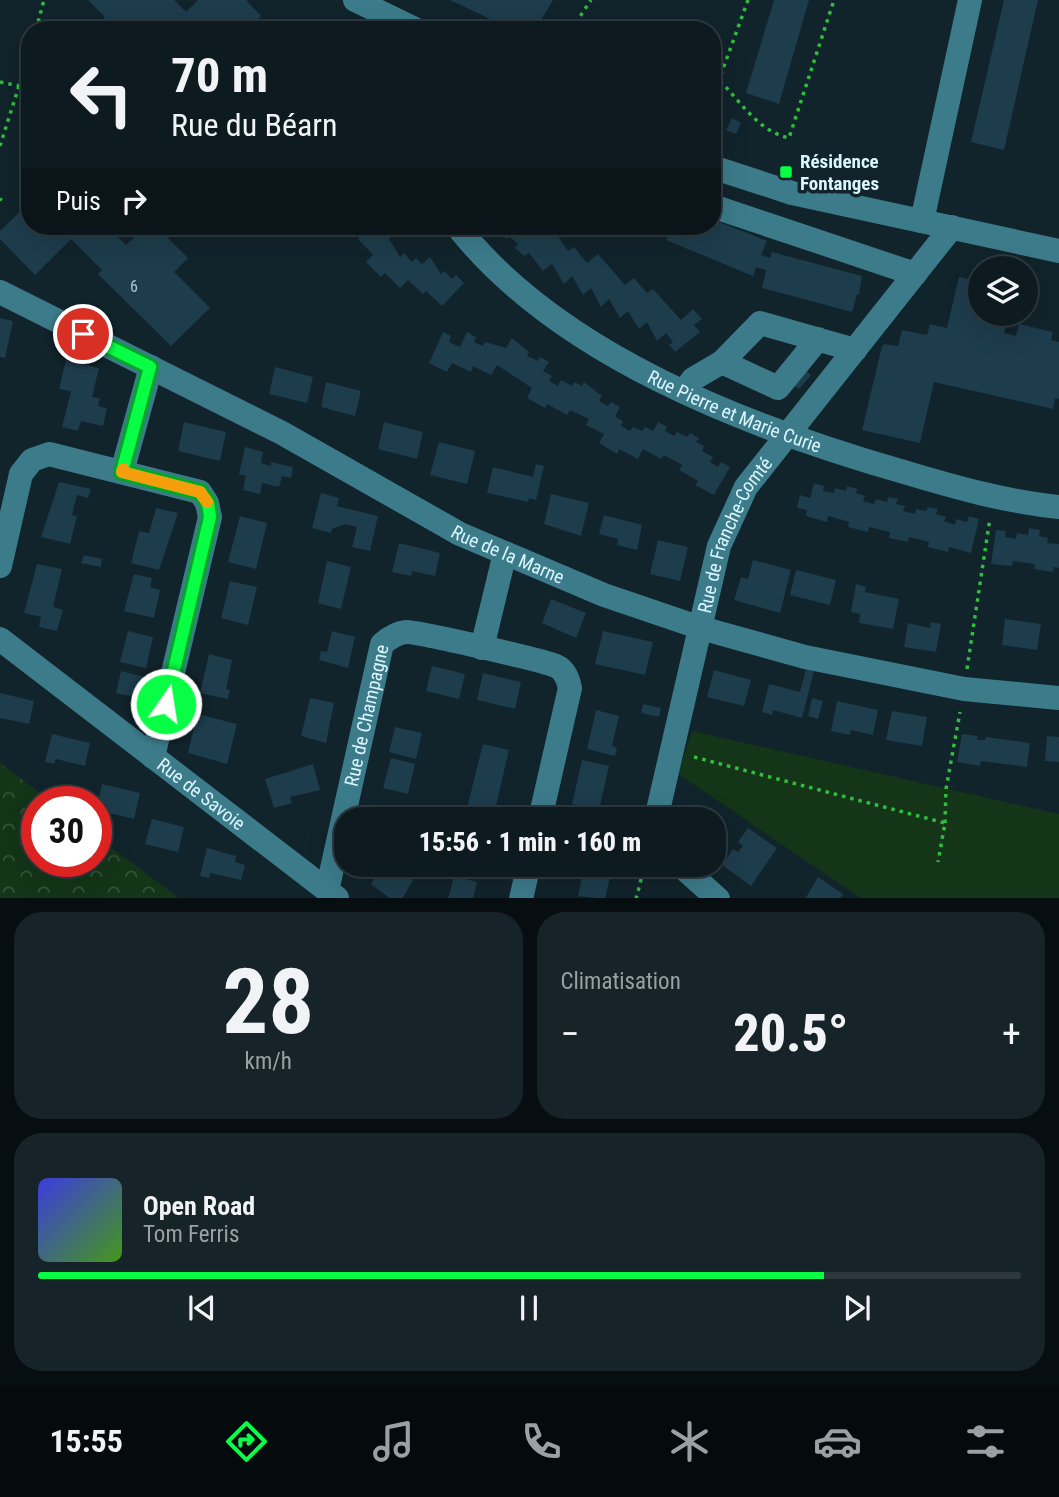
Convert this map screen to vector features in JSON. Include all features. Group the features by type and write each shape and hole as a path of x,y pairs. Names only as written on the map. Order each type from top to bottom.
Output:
{"street":[{"path":"355,0 382,21"},
{"path":"922,221 970,0"},
{"path":"721,170 784,191 1059,251"},
{"path":"721,209 915,274"},
{"name":"Rue de Franche-Comté","path":"659,807 719,546 746,487 952,227"},
{"name":"Rue Pierre et Marie Curie","path":"464,235 476,251 527,296 575,331 685,390 789,435 863,460 993,495 1059,507"},
{"name":"Rue de la Marne","path":"0,292 282,433 460,534 604,595 701,628 805,657 964,689 1059,698"},
{"path":"685,390 693,379 722,362 760,323 855,350"},
{"path":"722,362 778,388 818,339"},
{"path":"122,472 150,367"},
{"path":"0,566 21,474 32,460 49,454 200,492 208,503 210,517 153,757"},
{"path":"482,648 505,553"},
{"name":"Rue de Champagne","path":"332,895 382,644 393,635 408,631 482,648 557,666 567,675 570,688 543,807"},
{"name":"Rue de Savoie","path":"0,639 332,895"},
{"path":"521,898 526,877"},
{"path":"694,877 718,898"}],"path":[{"path":"38,21 44,0"},
{"path":"577,21 591,0"},
{"path":"721,78 748,0"},
{"path":"721,82 758,124 776,135 789,138 834,0"},
{"path":"0,82 20,87"},
{"path":"0,146 21,83"},
{"path":"938,862 945,823 946,789 993,495"},
{"path":"672,751 945,823"},
{"path":"636,898 642,877"}],"green space":[{"path":"692,731 1059,814 1059,898 861,898 678,774"},
{"path":"0,763 31,786 21,786 21,877 112,877 112,848 179,898 0,898"}],"building":[{"path":"88,0 174,0 186,12 198,0 246,0 261,16 256,21 101,21 105,17"},
{"path":"450,0 553,0 540,21 494,21"},
{"path":"774,0 809,0 779,104 746,93"},
{"path":"1004,0 1038,0 1004,150 971,142"},
{"path":"732,118 741,123 736,134 726,130"},
{"path":"21,211 21,235 116,235 126,245 137,235 165,235 188,258 174,272 210,308 171,346 98,274 102,270 71,239 35,275 0,239 0,231"},
{"path":"721,223 767,241 761,255 770,258 772,252 862,276 859,295 857,294 852,312 762,288 766,270 756,267 753,276 666,240 668,235 721,235"},
{"path":"361,235 394,235 389,239 400,257 404,253 412,262 416,258 422,264 430,257 441,274 444,271 452,279 456,275 464,283 442,306 426,291 423,294 408,280 400,288 385,273 381,277 366,262 373,255 358,239"},
{"path":"502,235 557,235 568,251 574,247 587,263 598,254 625,285 634,278 647,293 653,289 681,320 693,309 702,319 694,325 700,332 675,352 669,345 673,342 666,333 657,341 647,322 639,329 628,311 620,318 609,299 601,307 591,288 583,295 572,276 564,284 552,264 543,271 529,253 524,256 515,248 518,244 510,237 506,239"},
{"path":"959,277 968,279 968,326 1006,326 1004,333 1016,336 1018,326 1053,332 1051,340 1059,342 1059,399 1055,398 1053,409 934,382 920,443 862,430 882,346 898,346 902,330 927,335 930,324 947,328"},
{"path":"0,318 13,321 5,358 0,357"},
{"path":"443,332 451,336 449,342 460,347 467,332 476,337 474,342 483,346 485,342 506,348 512,338 529,352 527,356 538,361 540,357 549,362 543,371 552,376 549,381 558,386 561,380 572,386 574,382 582,386 584,382 602,396 599,401 608,406 611,402 620,407 615,417 623,421 621,426 630,431 633,427 642,431 645,427 653,431 658,422 667,427 665,431 674,436 677,432 687,437 690,433 699,438 696,442 704,446 702,451 713,457 710,462 718,467 721,462 730,467 714,495 695,485 698,481 679,470 682,465 664,455 661,459 643,449 638,459 619,449 617,454 599,443 604,434 586,425 589,419 570,410 567,415 547,404 545,408 527,398 532,388 497,365 491,375 473,366 471,372 452,363 447,372 429,363"},
{"path":"66,360 99,368 92,397 100,398 98,406 107,408 103,426 81,421 78,431 62,427 71,391 59,389"},
{"path":"275,367 313,377 307,403 269,394"},
{"path":"804,369 811,375 799,389 792,384"},
{"path":"326,382 361,391 355,416 321,407"},
{"path":"184,422 226,432 220,461 178,451"},
{"path":"384,422 423,432 417,459 378,449"},
{"path":"439,442 475,451 467,484 430,475"},
{"path":"245,447 263,452 261,463 271,466 271,462 293,467 291,478 282,476 279,487 262,483 260,494 243,490 246,476 239,474"},
{"path":"536,464 544,466 536,500 529,498 528,502 487,493 493,467 533,477"},
{"path":"59,482 91,489 88,498 77,495 72,515 77,516 70,544 41,537"},
{"path":"814,483 824,486 823,491 834,493 835,488 846,491 847,486 857,489 856,493 865,496 863,501 874,504 876,499 887,502 888,497 898,499 896,504 905,506 903,511 915,514 916,509 938,509 936,514 946,517 944,521 955,525 956,519 967,522 969,516 979,519 971,553 949,547 948,552 928,547 929,542 909,537 908,542 889,538 890,532 869,527 868,532 848,527 849,522 828,516 827,522 806,516 807,510 797,508 800,495 810,498"},
{"path":"321,493 339,498 337,506 378,516 370,551 352,547 357,527 345,524 332,529 331,533 312,528"},
{"path":"551,494 589,503 581,536 544,524"},
{"path":"156,508 178,513 159,570 131,563 139,531 149,533"},
{"path":"604,515 642,525 637,550 617,545 618,539 599,534"},
{"path":"240,516 267,523 256,569 228,562"},
{"path":"1029,528 1040,530 1039,536 1048,538 1047,543 1059,544 1059,568 1054,567 1053,572 1034,569 1035,564 1013,561 1012,566 991,564 996,530 1006,531 1005,537 1016,539 1017,533 1028,535"},
{"path":"658,540 688,547 680,581 650,574"},
{"path":"399,543 440,553 435,576 412,571 411,576 392,572"},
{"path":"84,555 102,559 101,567 81,563"},
{"path":"753,560 791,570 780,613 734,600 741,577 748,579"},
{"path":"327,561 351,567 341,609 318,603"},
{"path":"37,564 62,569 53,607 63,610 57,631 39,627 41,617 24,613"},
{"path":"796,570 836,580 830,605 790,595"},
{"path":"134,574 152,578 150,587 160,590 154,618 124,611"},
{"path":"230,581 257,587 248,625 221,618"},
{"path":"856,584 866,587 865,592 899,599 893,629 859,623 860,614 851,612"},
{"path":"551,599 586,613 576,638 542,623"},
{"path":"1005,619 1041,624 1037,650 1002,645"},
{"path":"931,622 941,624 936,652 904,647 908,623 930,628"},
{"path":"128,631 153,637 146,668 120,662"},
{"path":"332,631 355,637 348,668 319,660 321,651 327,652"},
{"path":"603,631 653,642 645,675 595,664"},
{"path":"209,654 232,660 226,689 230,690 228,699 200,693"},
{"path":"432,666 465,674 459,699 426,691"},
{"path":"806,669 814,671 802,718 773,710 772,715 762,712 769,684 800,692"},
{"path":"714,670 751,680 744,706 707,697"},
{"path":"121,671 144,677 140,698 116,693"},
{"path":"483,673 521,682 515,709 477,700"},
{"path":"0,693 34,701 29,724 0,718"},
{"path":"310,698 334,703 326,743 301,736"},
{"path":"812,698 823,701 818,719 808,716"},
{"path":"837,701 878,710 873,735 851,730 850,735 831,731"},
{"path":"643,704 661,708 659,717 641,713"},
{"path":"596,710 619,716 612,746 617,748 615,756 587,749"},
{"path":"892,711 927,717 922,746 886,740"},
{"path":"197,714 237,724 227,764 188,753"},
{"path":"395,727 422,733 416,759 389,752"},
{"path":"52,734 90,743 85,766 56,759 54,764 45,762"},
{"path":"962,734 978,736 977,740 985,740 986,737 1030,743 1027,767 981,761 980,766 957,762"},
{"path":"1047,736 1059,737 1059,762 1045,761"},
{"path":"483,744 509,750 496,807 467,807"},
{"path":"391,758 415,764 408,794 383,788"},
{"path":"582,760 609,766 600,807 572,804"},
{"path":"313,764 320,790 290,797 292,803 274,808 265,779"},
{"path":"112,786 140,793 134,819 112,814"},
{"path":"152,819 184,827 178,852 145,844"},
{"path":"748,828 777,848 751,886 726,868 726,859 733,849 738,852 743,846 738,842"},
{"path":"207,848 236,856 235,862 245,865 241,880 210,873 209,878 200,876"},
{"path":"375,877 408,877 413,880 403,898 390,898 371,884"},
{"path":"454,877 477,882 473,898 448,898"},
{"path":"582,877 610,877 605,898 578,896"},
{"path":"818,877 843,894 841,898 806,898"}],"slow traffic":[{"path":"123,469 122,472 200,492 207,502"}],"place":[{"name":"Résidence Fontanges","path":"786,172"}],"route":[{"path":"83,334 150,367 122,472 200,492 208,503 210,517 166,704"}]}
